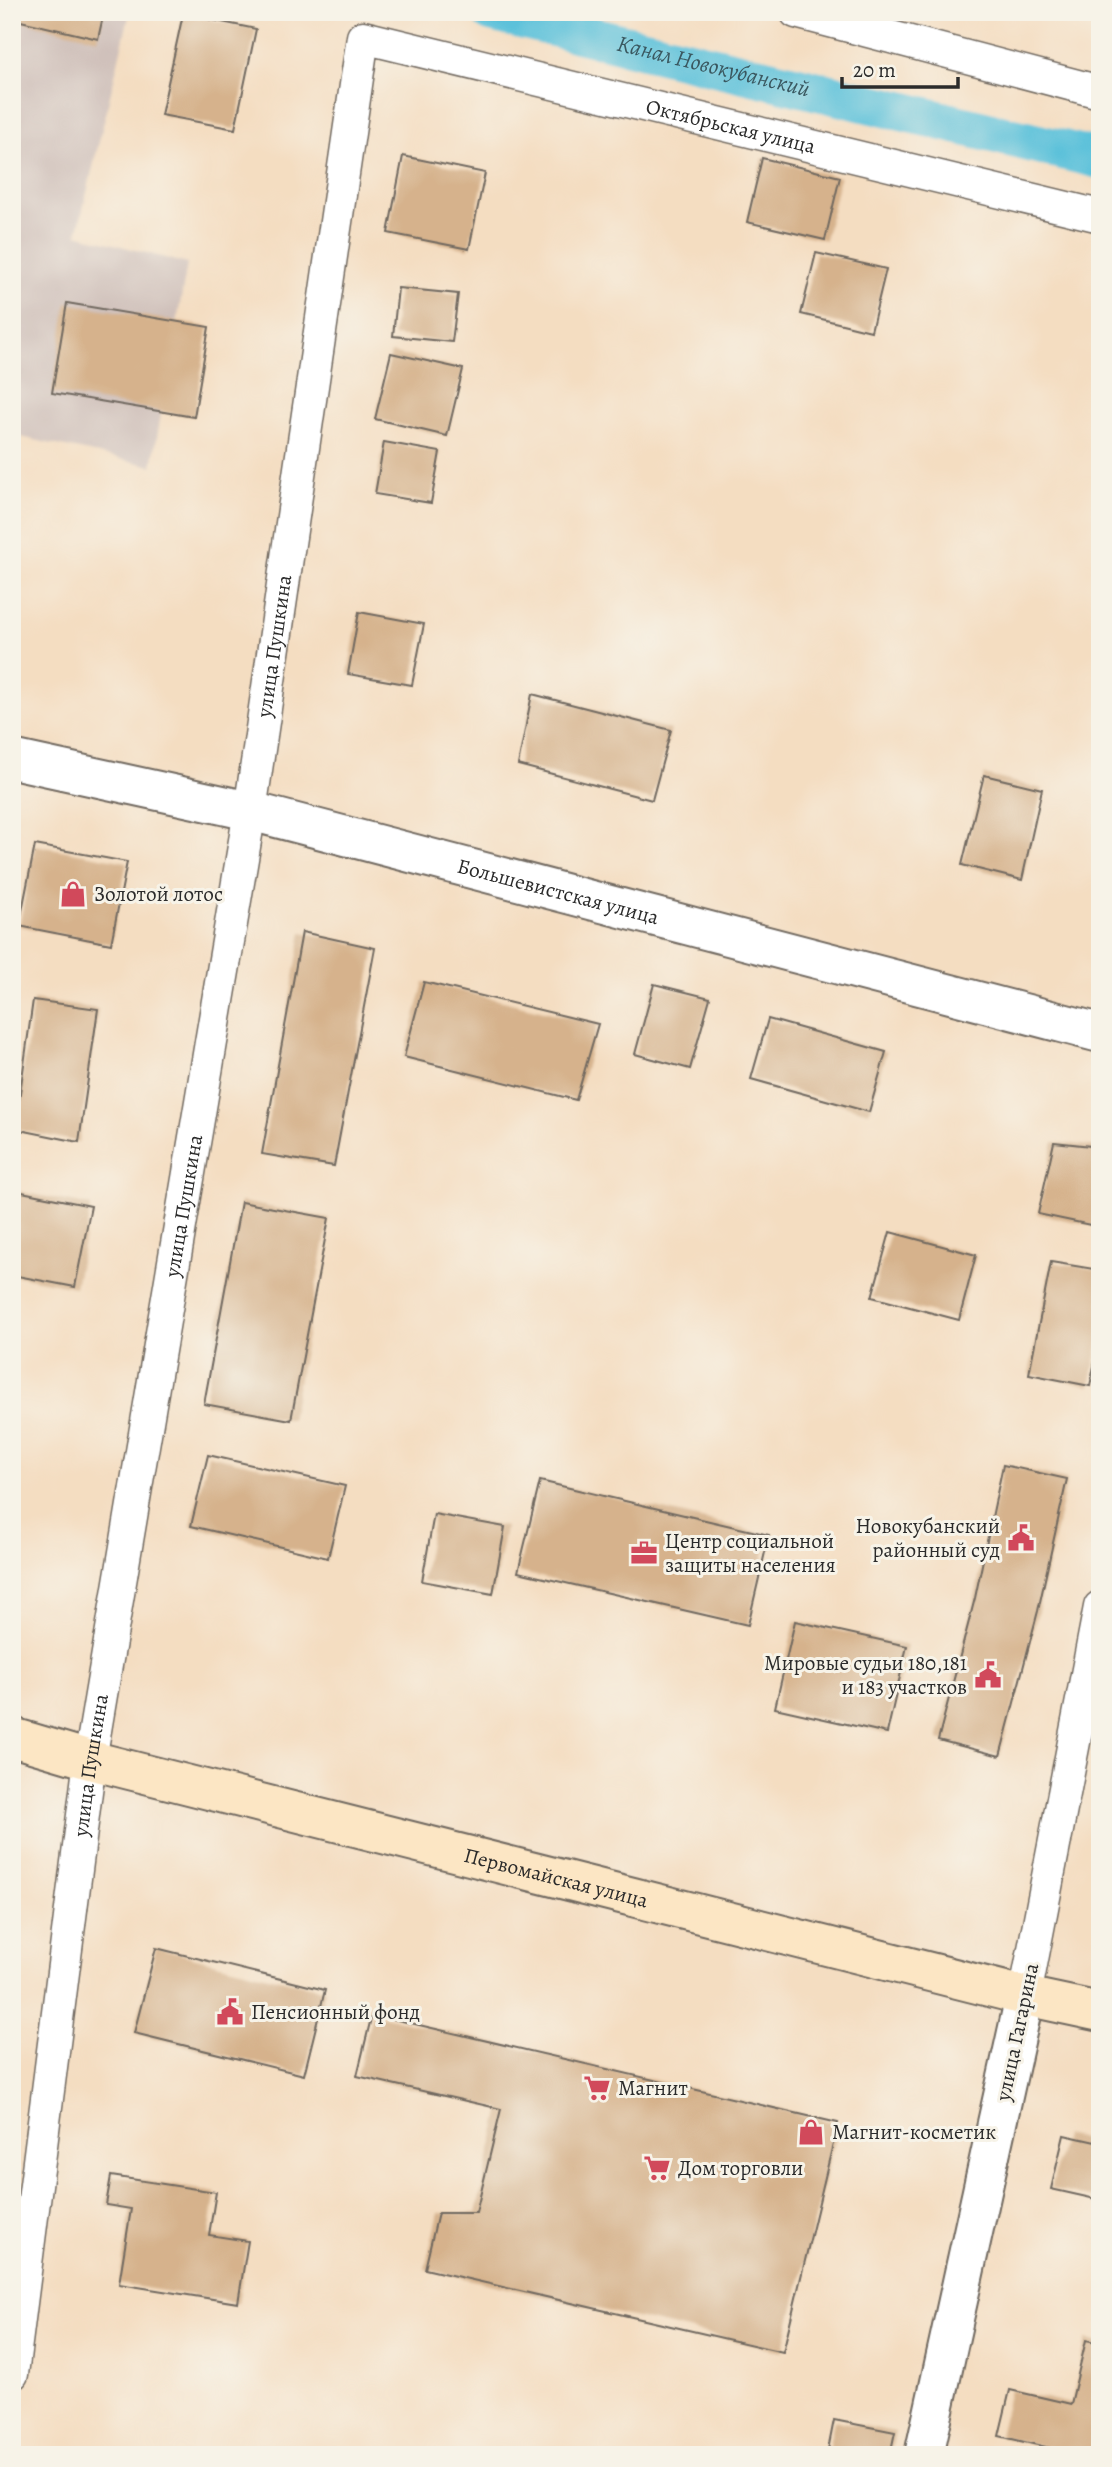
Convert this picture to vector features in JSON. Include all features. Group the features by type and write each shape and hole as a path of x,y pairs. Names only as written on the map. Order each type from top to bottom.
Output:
{"main road":[{"name":"Первомайская улица","path":"12,1737 89,1760 1025,1996 1100,2012"}],"street":[{"path":"796,12 1100,92"},
{"name":"Октябрьская улица","path":"363,37 1100,215"},
{"name":"улица Пушкина","path":"12,2374 89,1760 250,811 363,37"},
{"name":"Большевистская улица","path":"12,759 250,811 1100,1034"},
{"name":"улица Гагарина","path":"924,2455 1025,1996 1100,1607"}],"shaded area":[{"path":"12,12 130,12 77,234 187,264 152,466 12,435"}],"building":[{"path":"12,12 104,12 98,39 12,19"},
{"path":"183,14 256,29 235,129 161,115"},
{"path":"403,156 485,173 469,249 388,233"},
{"path":"762,158 840,177 825,240 747,222"},
{"path":"816,253 886,269 871,331 801,314"},
{"path":"398,288 458,294 452,342 393,336"},
{"path":"67,303 209,327 194,417 52,393"},
{"path":"391,353 463,369 447,436 375,419"},
{"path":"384,442 440,452 431,503 375,494"},
{"path":"359,612 424,624 412,685 348,674"},
{"path":"532,694 671,730 652,800 518,765"},
{"path":"984,775 1042,789 1022,880 962,865"},
{"name":"Золотой лотос","path":"35,845 127,862 111,944 19,926"},
{"path":"302,932 375,948 334,1166 262,1154"},
{"path":"424,982 598,1024 576,1100 404,1057"},
{"path":"654,984 710,998 690,1069 635,1054"},
{"path":"33,1000 98,1009 79,1142 15,1129"},
{"path":"768,1019 886,1052 869,1112 751,1079"},
{"path":"1054,1142 1100,1147 1100,1227 1038,1214"},
{"path":"12,1190 91,1206 75,1287 12,1275"},
{"path":"241,1202 329,1218 291,1420 204,1404"},
{"path":"890,1232 976,1255 959,1320 872,1297"},
{"path":"1051,1262 1100,1270 1100,1337 1090,1386 1029,1374"},
{"path":"208,1455 345,1486 328,1558 191,1526"},
{"path":"1003,1465 1067,1479 1038,1611 1000,1756 938,1740 975,1598"},
{"name":"Центр социальной защиты населения","path":"540,1481 769,1535 748,1625 518,1572"},
{"path":"434,1514 505,1527 493,1594 422,1581"},
{"path":"795,1621 907,1646 887,1733 775,1708"},
{"path":"1100,1815 1100,1832 1095,1831"},
{"name":"Пенсионный фонд","path":"156,1948 325,1990 304,2075 134,2033"},
{"name":"Дом торговли","path":"372,2014 838,2123 783,2352 425,2269 438,2213 476,2213 501,2109 357,2076"},
{"path":"1064,2135 1100,2143 1100,2200 1051,2189"},
{"path":"111,2176 216,2192 209,2235 248,2241 238,2303 119,2284 131,2209 106,2205"},
{"path":"1086,2340 1100,2343 1100,2435 1095,2455 1080,2455 999,2436 1010,2390 1071,2404"},
{"path":"834,2420 895,2432 890,2455 827,2455"}],"waterway":[{"name":"Канал Новокубанский","path":"491,12 1100,159"}],"place":[{"name":"Золотой лотос","path":"73,894"},
{"name":"Новокубанский районный суд","path":"1021,1538"},
{"name":"Центр социальной защиты населения","path":"644,1553"},
{"name":"Мировые судьи 180,181 и 183 участков","path":"988,1675"},
{"name":"Пенсионный фонд","path":"230,2012"},
{"name":"Магнит","path":"597,2088"},
{"name":"Магнит-косметик","path":"811,2132"},
{"name":"Дом торговли","path":"657,2168"}]}
